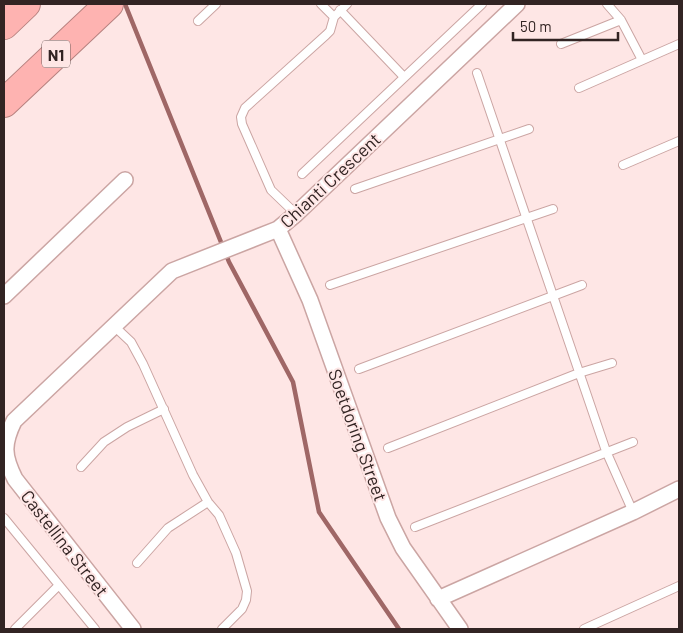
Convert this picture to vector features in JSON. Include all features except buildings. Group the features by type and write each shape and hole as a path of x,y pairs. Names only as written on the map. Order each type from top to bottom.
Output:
{"highway":[{"path":"4,25 26,4"},
{"name":"N1","path":"4,104 108,4"}],"street":[{"name":"Chianti Crescent","path":"5,453 5,437 14,420 172,271 278,229 517,4"},
{"path":"4,296 126,180"},
{"name":"Soetdoring Street","path":"278,229 310,300 388,518 403,548 460,629"},
{"name":"Castellina Street","path":"5,453 8,466 15,479 133,629"},
{"path":"438,599 633,512 679,488"}],"lane":[{"path":"198,21 216,4"},
{"path":"321,4 334,17"},
{"path":"296,214 271,190 244,132 241,117 245,108 330,31 334,17 347,4"},
{"path":"302,174 482,4"},
{"path":"607,4 621,20 642,60"},
{"path":"613,12 619,4"},
{"path":"340,10 404,77"},
{"path":"561,44 621,20"},
{"path":"579,88 679,44"},
{"path":"477,74 606,451 633,512"},
{"path":"355,189 529,129"},
{"path":"624,165 679,141"},
{"path":"330,285 553,209"},
{"path":"359,368 553,295 582,286"},
{"path":"114,326 130,342 164,409 194,475 208,502 219,515 236,553 247,592 246,600 242,609 222,629"},
{"path":"388,448 580,373 612,363"},
{"path":"81,467 104,442 127,427 164,409"},
{"path":"415,527 633,442"},
{"path":"137,563 168,528 208,502"},
{"path":"4,518 95,629"},
{"path":"15,629 59,585"},
{"path":"584,629 679,586"}],"waterway":[{"path":"125,4 229,262 293,382 319,512 399,629"}]}
